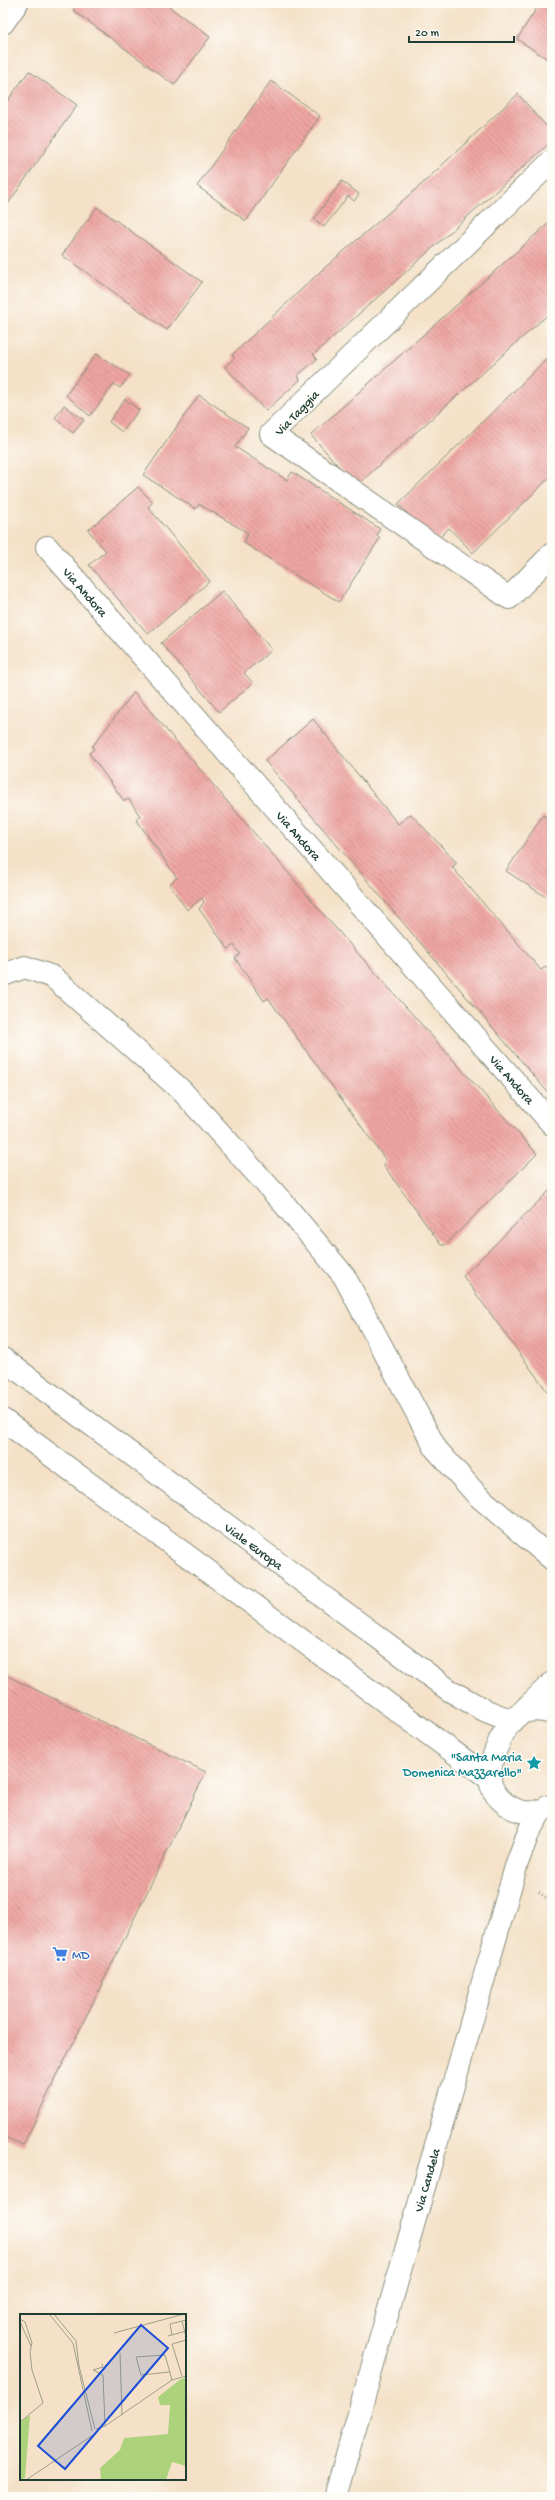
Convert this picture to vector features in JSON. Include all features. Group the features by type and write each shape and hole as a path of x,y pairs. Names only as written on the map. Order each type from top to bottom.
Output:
{"street":[{"path":"3,23 17,3"},
{"name":"Via Taggia","path":"552,161 271,434 509,598 552,554"},
{"name":"Via Andora","path":"47,547 552,1124"},
{"path":"3,960 53,977 182,1091 285,1205 344,1276 436,1449 477,1495 552,1559"},
{"path":"3,975 25,967"},
{"name":"Viale Europa","path":"3,1359 449,1690 484,1710 517,1717"},
{"path":"3,1420 490,1779 492,1764 501,1737 517,1717 552,1683"},
{"path":"517,1717 537,1710 552,1713"},
{"name":"Via Candela","path":"490,1779 496,1795 506,1806 515,1841 517,1863"},
{"name":"Via Candela","path":"506,1806 526,1813 546,1808"},
{"name":"Via Candela","path":"335,2497 517,1863 529,1831 546,1808"}],"building":[{"path":"78,3 164,3 210,37 174,85 73,10"},
{"path":"540,3 552,3 552,62 517,39"},
{"path":"29,71 77,105 3,211 3,107"},
{"path":"271,81 320,116 246,221 197,186"},
{"path":"518,94 552,133 552,141 313,355 317,359 298,375 300,380 266,411 225,367 234,358 232,355 322,270 423,183"},
{"path":"342,181 359,194 354,201 348,196 324,227 314,219"},
{"path":"97,207 202,282 167,330 62,255"},
{"path":"552,220 552,311 356,486 311,435"},
{"path":"96,354 130,375 120,388 114,384 90,416 66,395"},
{"path":"552,354 552,475 473,553 449,528 435,542 398,504"},
{"path":"199,395 248,428 235,447 287,480 292,472 380,529 377,535 380,538 339,602 244,543 248,533 199,504 196,509 143,475"},
{"path":"125,399 139,410 122,432 109,422"},
{"path":"64,405 84,420 73,433 55,418"},
{"path":"138,487 153,502 148,507 210,581 148,634 89,565 106,551 88,530"},
{"path":"222,591 272,650 244,673 253,683 219,712 161,643"},
{"path":"134,692 331,923 537,1154 445,1245 441,1245 384,1166 385,1159 268,998 264,1001 235,958 240,954 234,945 228,949 199,909 204,902 202,898 187,910 169,884 177,878 136,819 140,816 129,799 124,801 89,753 94,749 92,747"},
{"path":"313,719 398,824 411,814 457,863 452,867 541,970 545,967 552,974 552,1097 265,761"},
{"path":"543,815 552,821 552,901 506,871"},
{"path":"552,1188 552,1398 463,1276"},
{"name":"MD","path":"3,1674 206,1772 23,2145 3,2136"}],"place":[{"name":"\"Santa Maria Domenica Mazzarello\"","path":"534,1763"},
{"name":"MD","path":"60,1954"}]}
